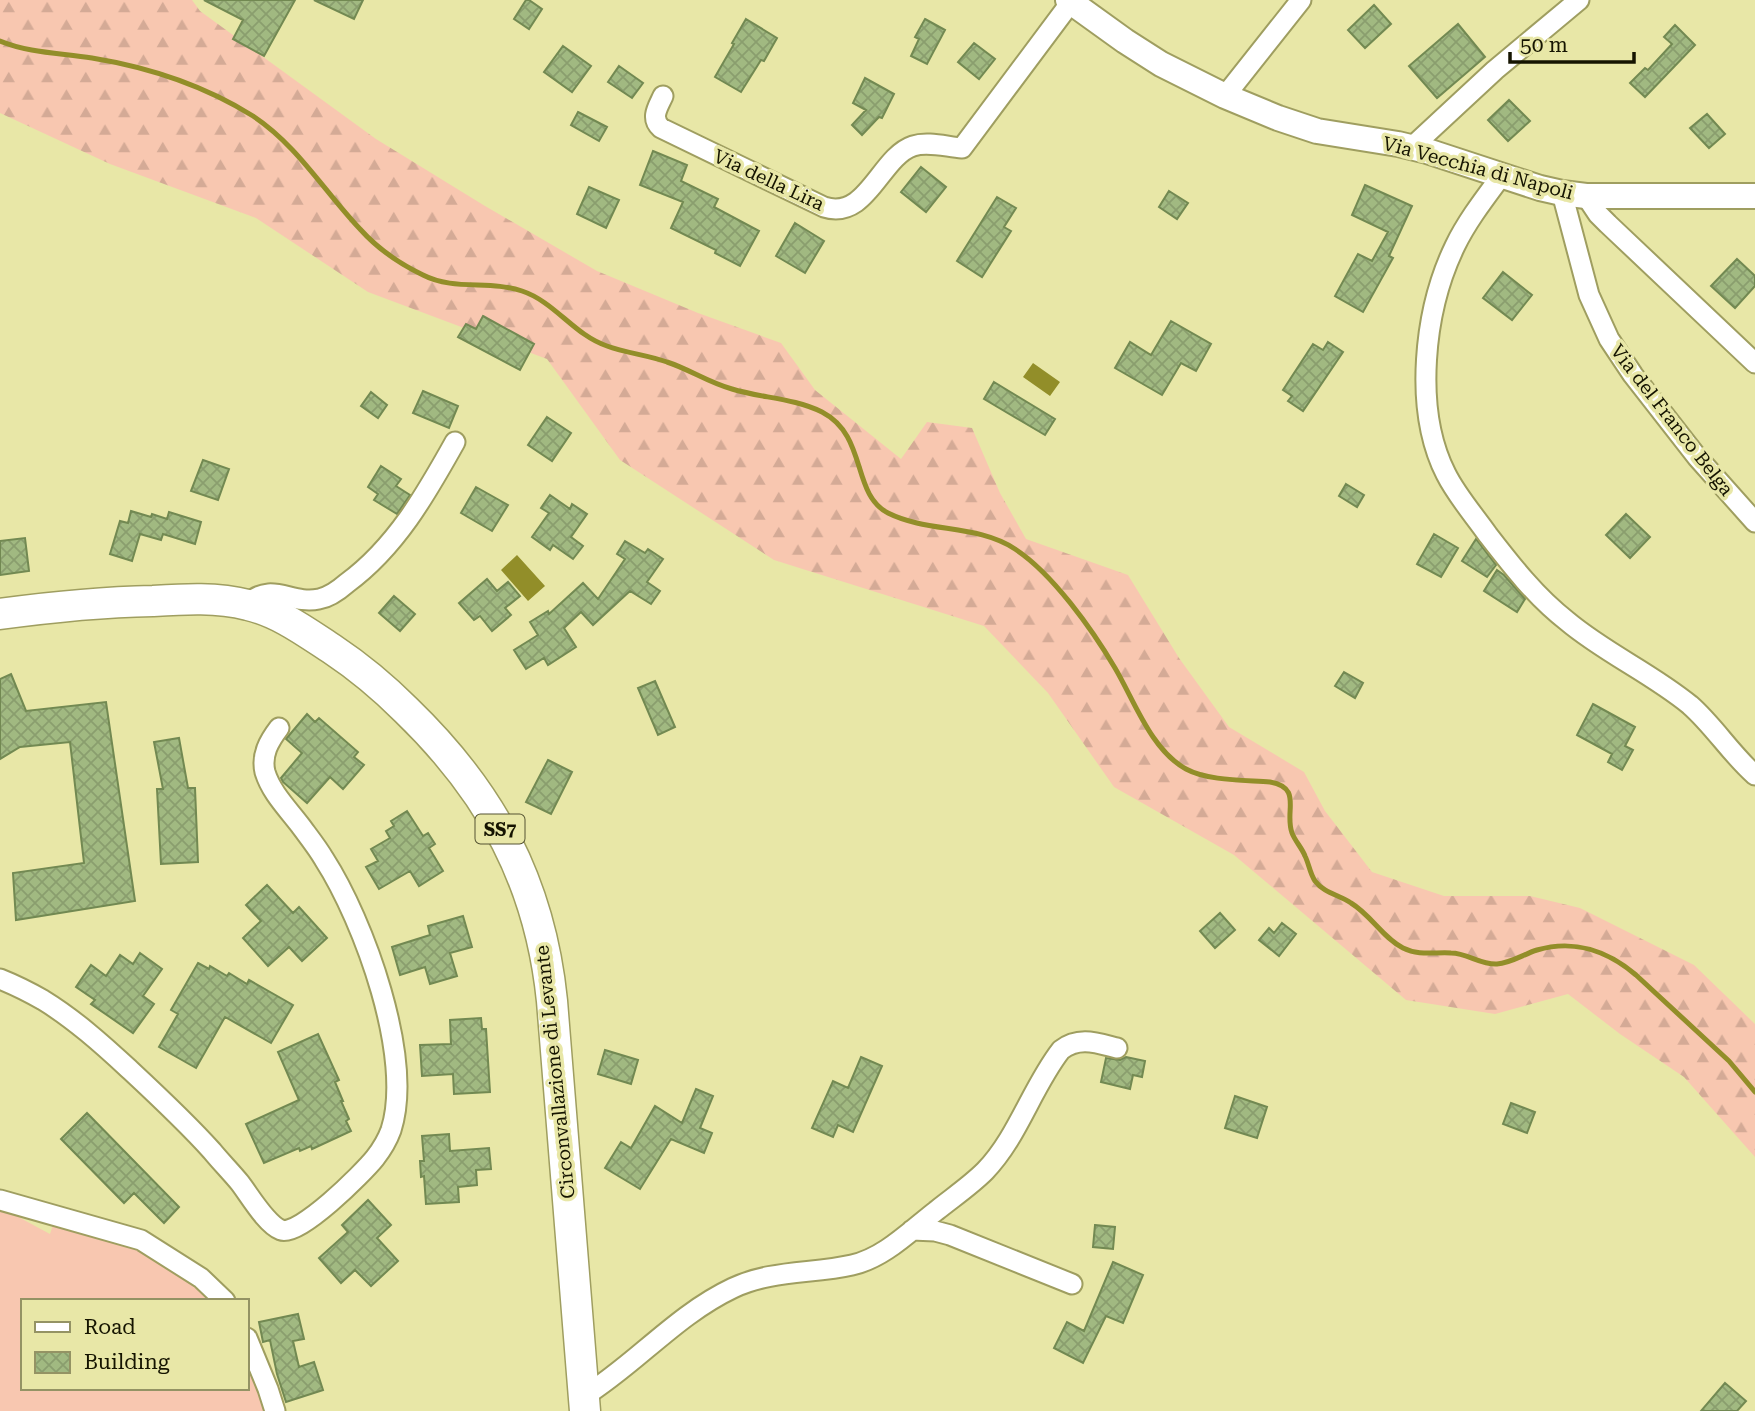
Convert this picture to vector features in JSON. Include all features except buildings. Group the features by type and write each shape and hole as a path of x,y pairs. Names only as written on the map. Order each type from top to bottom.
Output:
{"main road":[{"name":"Circonvallazione di Levante","path":"0,614 80,605 166,600 218,600 247,604 267,611 342,655 372,678 414,718 475,788 498,826 519,870 540,930 550,980 584,1404"}],"street":[{"path":"1225,96 1301,0"},
{"path":"1412,147 1508,59 1579,0"},
{"name":"Via Vecchia di Napoli","path":"1069,1 1152,58 1225,96 1317,131 1412,147 1540,188 1574,194 1755,196"},
{"name":"Via della Lira","path":"663,96 655,117 661,128 824,207 844,209 863,196 900,154 910,147 922,145 962,148 1069,1"},
{"path":"1502,175 1452,252 1438,292 1431,324 1427,400 1433,439 1443,468 1499,548 1542,600 1582,633 1691,706 1755,775"},
{"path":"1574,194 1755,363"},
{"name":"Via del Franco Belga","path":"1574,194 1588,295 1609,339 1633,375 1697,457 1755,522"},
{"path":"247,604 268,593 299,599 321,599 355,578 377,558 407,521 455,442"},
{"path":"0,979 54,1007 111,1052 192,1129 276,1227 289,1231 300,1227 334,1198 368,1166 387,1140 394,1113 395,1062 381,990 357,921 324,858 279,799 267,776 265,755 268,744 279,728"},
{"path":"584,1404 687,1315 719,1295 765,1276 844,1267 866,1261 886,1250 987,1168 1061,1050 1070,1043 1085,1041 1117,1048"},
{"path":"0,1200 141,1240 201,1278 223,1299"},
{"path":"912,1230 950,1235 1072,1284"},
{"path":"248,1340 275,1411"}],"green space":[{"path":"0,0 192,0 200,11 376,139 485,206 597,271 698,313 781,343 815,390 901,459 927,422 972,428 1000,493 1026,539 1128,575 1179,658 1229,727 1304,772 1325,811 1372,872 1444,896 1530,896 1580,908 1694,965 1755,1024 1755,1157 1684,1077 1620,1034 1568,994 1495,1014 1406,1000 1234,855 1114,787 1048,693 984,626 774,560 620,460 547,359 368,292 256,218 110,164 0,113"},
{"path":"0,1210 50,1234 53,1225 139,1247 151,1254 151,1259 164,1261 214,1299 21,1299 21,1390 248,1390 248,1358 267,1411 0,1411"}],"shaded area":[{"path":"1033,363 1060,382 1050,396 1023,377"},
{"path":"517,555 545,586 528,601 501,570"}],"waterway":[{"path":"0,41 34,50 134,67 175,79 235,105 283,141 374,243 397,261 423,275 447,283 497,286 522,291 545,303 584,334 607,346 667,362 743,392 800,404 822,412 837,422 847,435 869,493 876,504 888,513 919,524 969,532 1000,541 1029,559 1043,572 1095,636 1144,723 1174,761 1205,776 1270,782 1286,789 1290,802 1292,833 1304,853 1315,881 1358,908 1396,944 1415,952 1457,954 1491,964 1507,962 1551,947 1590,949 1614,959 1636,975 1729,1061 1755,1092"}]}
